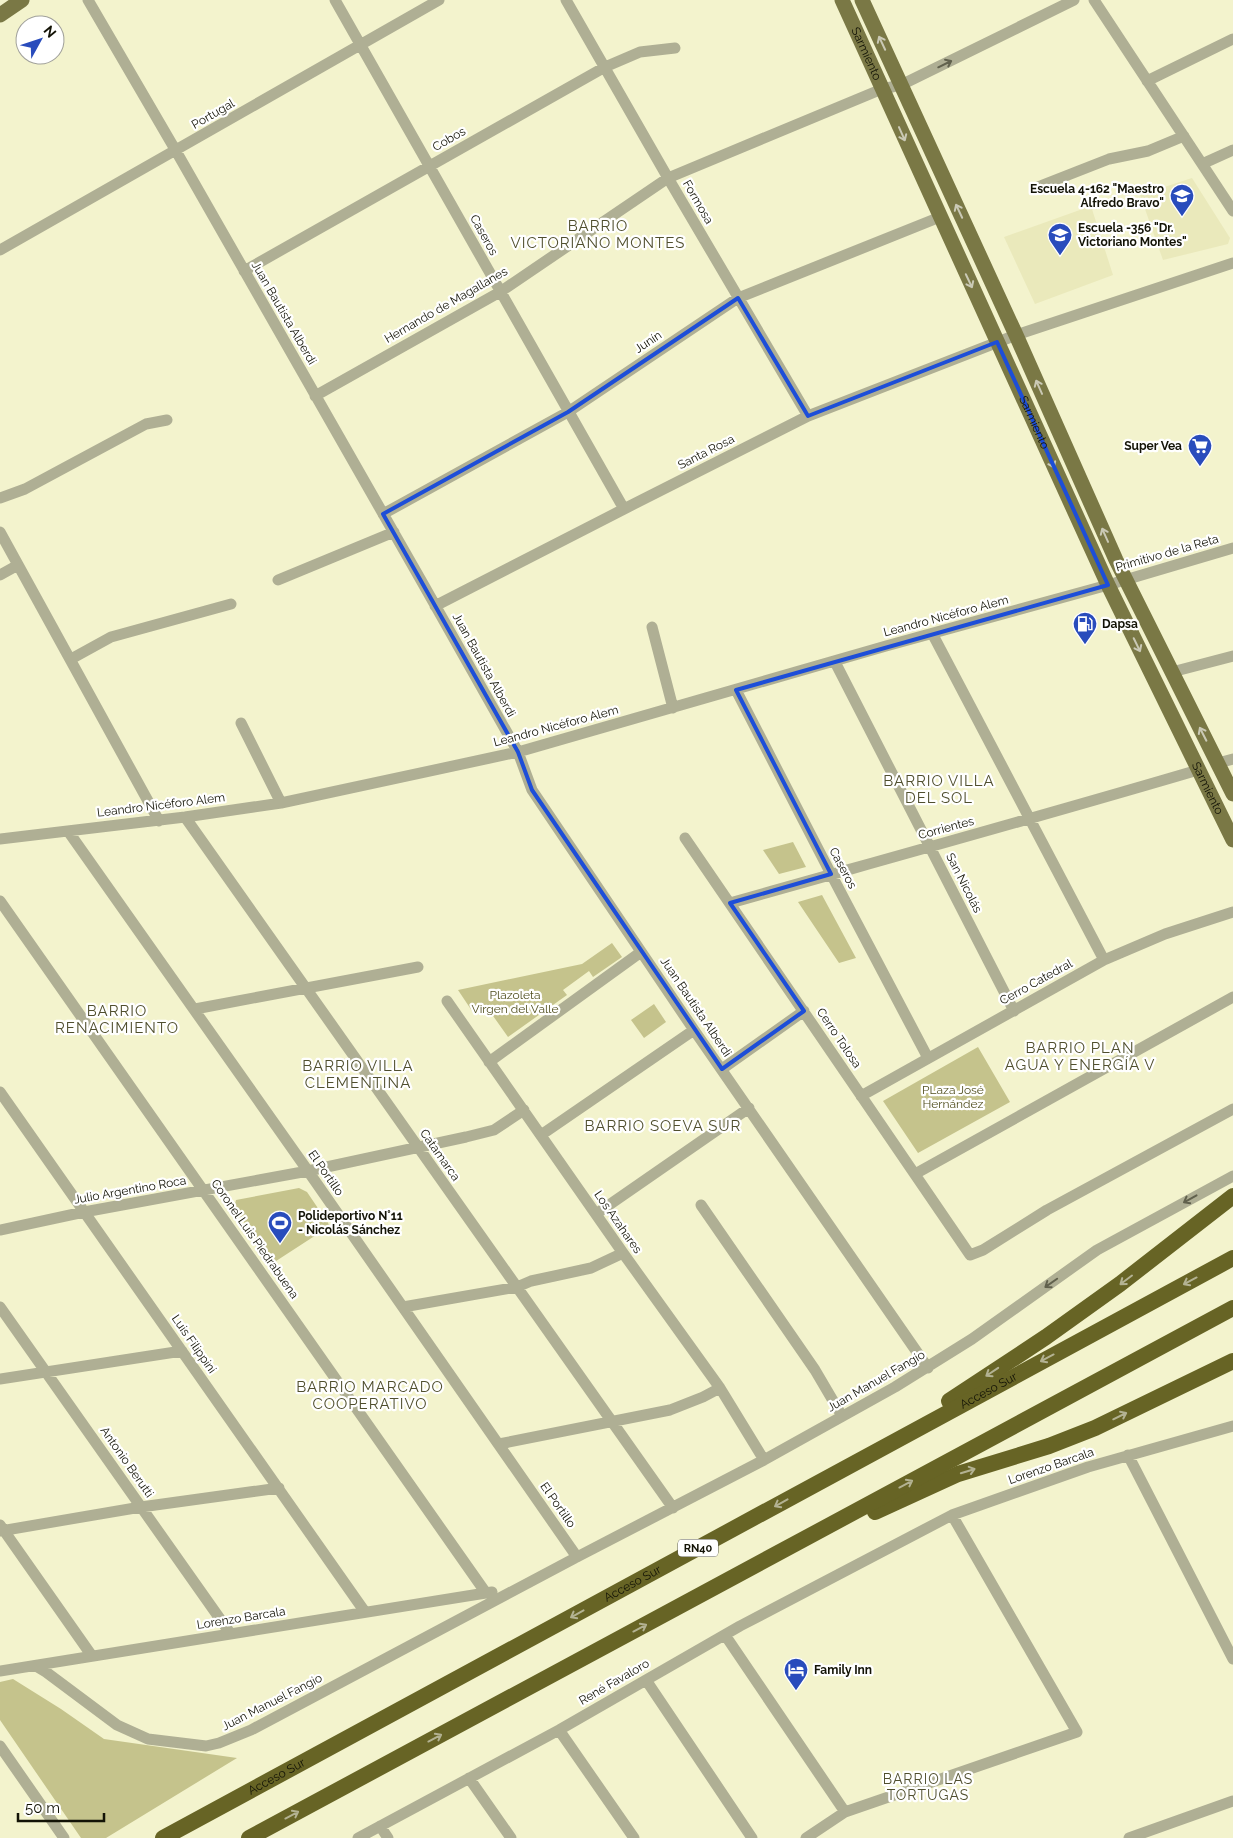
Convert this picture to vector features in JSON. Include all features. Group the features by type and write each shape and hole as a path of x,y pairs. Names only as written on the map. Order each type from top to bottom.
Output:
{"highway":[{"path":"808,1488 955,1397 1046,1336 1128,1279 1233,1196"},
{"name":"Acceso Sur","path":"163,1838 1233,1258"},
{"path":"249,1838 1233,1308"},
{"path":"763,1561 958,1474 1049,1446 1095,1428 1233,1361"}],"main road":[{"path":"0,14 22,0"},
{"name":"Sarmiento","path":"842,0 1108,585 1233,840"},
{"name":"Sarmiento","path":"862,0 1126,580 1233,794"}],"street":[{"name":"Juan Bautista Alberdi","path":"88,0 394,532 518,752 532,790 694,1030 928,1368"},
{"name":"Caseros","path":"335,0 624,509"},
{"name":"Portugal","path":"0,250 439,0"},
{"name":"Formosa","path":"566,0 808,416"},
{"name":"Hernando de Magallanes","path":"315,396 500,292 668,178 882,89 901,85 1074,0"},
{"path":"1094,0 1233,211"},
{"path":"1147,81 1233,39"},
{"name":"Cobos","path":"244,271 605,67 640,52 675,48"},
{"path":"1035,188 1109,159 1148,151 1184,136"},
{"path":"1202,164 1233,150"},
{"name":"Junín","path":"383,514 568,412 738,298 940,217"},
{"name":"Santa Rosa","path":"435,606 808,416 1016,335 1233,263"},
{"path":"0,498 25,489 146,424 167,420"},
{"path":"0,532 158,821"},
{"path":"278,580 394,532"},
{"name":"Primitivo de la Reta","path":"1108,585 1233,548"},
{"path":"0,574 18,564"},
{"name":"Leandro Nicéforo Alem","path":"0,839 158,821 280,803 518,752 1108,585"},
{"path":"71,659 111,637 231,604"},
{"path":"652,627 673,708"},
{"path":"933,634 1104,960"},
{"path":"1172,672 1233,656"},
{"name":"San Nicolás","path":"835,662 1014,1011"},
{"name":"Caseros","path":"736,690 928,1058"},
{"path":"241,723 280,803"},
{"path":"1218,763 1233,758"},
{"name":"Corrientes","path":"730,903 1198,770"},
{"name":"Catamarca","path":"185,817 673,1508"},
{"name":"El Portillo","path":"68,831 195,1009 577,1557"},
{"name":"Cerro Tolosa","path":"685,838 970,1255 983,1250 1047,1210 1233,1109"},
{"name":"Coronel Luis Piedrabuena","path":"0,901 486,1593"},
{"name":"Cerro Catedral","path":"862,1096 1104,960 1165,934 1233,912"},
{"path":"489,1062 641,952"},
{"path":"195,1009 418,967"},
{"path":"915,1174 1233,997"},
{"name":"Los Azahares","path":"447,1001 720,1388 764,1460"},
{"path":"722,1069 804,1011"},
{"path":"541,1135 694,1030"},
{"name":"Luis Filippini","path":"0,1092 365,1612"},
{"path":"596,1214 748,1108"},
{"name":"Julio Argentino Roca","path":"0,1230 418,1148 494,1130 524,1110"},
{"name":"Juan Manuel Fangio","path":"36,1666 117,1725 148,1739 188,1746 206,1746 219,1743 251,1730 764,1460 928,1368 1097,1250 1233,1176"},
{"path":"701,1205 815,1370 842,1416"},
{"path":"403,1307 517,1287 531,1281 591,1268 623,1253"},
{"name":"Antonio Berutti","path":"0,1307 230,1633"},
{"path":"0,1379 182,1350"},
{"path":"499,1444 670,1410 720,1388"},
{"name":"Lorenzo Barcala","path":"884,1550 952,1515 1088,1466 1233,1426"},
{"path":"1128,1455 1233,1659"},
{"path":"92,1656 1,1529 279,1488"},
{"path":"806,1838 845,1812 1077,1732 952,1515"},
{"name":"René Favaloro","path":"358,1838 559,1730 725,1634 884,1550"},
{"name":"Juan Manuel Fangio","path":"486,1593 519,1588"},
{"name":"Lorenzo Barcala","path":"0,1670 36,1666 230,1633 486,1593"},
{"path":"725,1634 845,1812"},
{"path":"646,1680 752,1838"},
{"path":"559,1730 632,1837"},
{"path":"0,1746 64,1838"},
{"path":"469,1778 511,1838"},
{"path":"1129,1838 1233,1801"},
{"path":"380,1826 388,1838"}],"highlighted area":[{"path":"738,298 808,416 997,342 1108,585 736,690 831,874 730,903 804,1011 722,1069 532,790 518,752 383,514 568,412"}],"shaded area":[{"name":"Escuela 4-162 \"Maestro Alfredo Bravo\"","path":"1192,178 1230,238 1228,244 1163,260 1140,195"},
{"name":"Escuela -356 \"Dr. Victoriano Montes\"","path":"1091,206 1113,275 1035,304 1004,237"}],"green space":[{"path":"793,842 806,867 779,874 763,850"},
{"path":"822,895 856,958 839,963 798,902"},
{"name":"Plazoleta Virgen del Valle","path":"612,943 622,957 593,977 589,971 563,990 567,995 508,1037 486,1006 474,1014 458,990 582,964"},
{"path":"654,1004 666,1022 644,1038 631,1020"},
{"name":"PLaza José Hernández","path":"978,1047 1010,1102 918,1153 883,1101"},
{"name":"Polideportivo N°11 - Nicolás Sánchez","path":"299,1188 307,1192 330,1226 273,1263 234,1208 236,1200"},
{"path":"13,1679 104,1739 237,1758 106,1838 81,1838 0,1720 0,1682"}],"place":[{"name":"Escuela 4-162 \"Maestro Alfredo Bravo\"","path":"1182,217"},
{"name":"Escuela -356 \"Dr. Victoriano Montes\"","path":"1060,256"},
{"name":"Super Vea","path":"1200,467"},
{"name":"Dapsa","path":"1085,645"},
{"name":"Polideportivo N°11 - Nicolás Sánchez","path":"280,1244"},
{"name":"Family Inn","path":"796,1691"}],"district":[{"name":"BARRIO VICTORIANO MONTES","path":"598,234"},
{"name":"BARRIO VILLA DEL SOL","path":"939,790"},
{"name":"BARRIO RENACIMIENTO","path":"117,1020"},
{"name":"BARRIO PLAN AGUA Y ENERGÍA V","path":"1080,1056"},
{"name":"BARRIO VILLA CLEMENTINA","path":"358,1074"},
{"name":"BARRIO SOEVA SUR","path":"663,1126"},
{"name":"BARRIO MARCADO COOPERATIVO","path":"370,1396"},
{"name":"BARRIO LAS TORTUGAS","path":"928,1788"}]}
